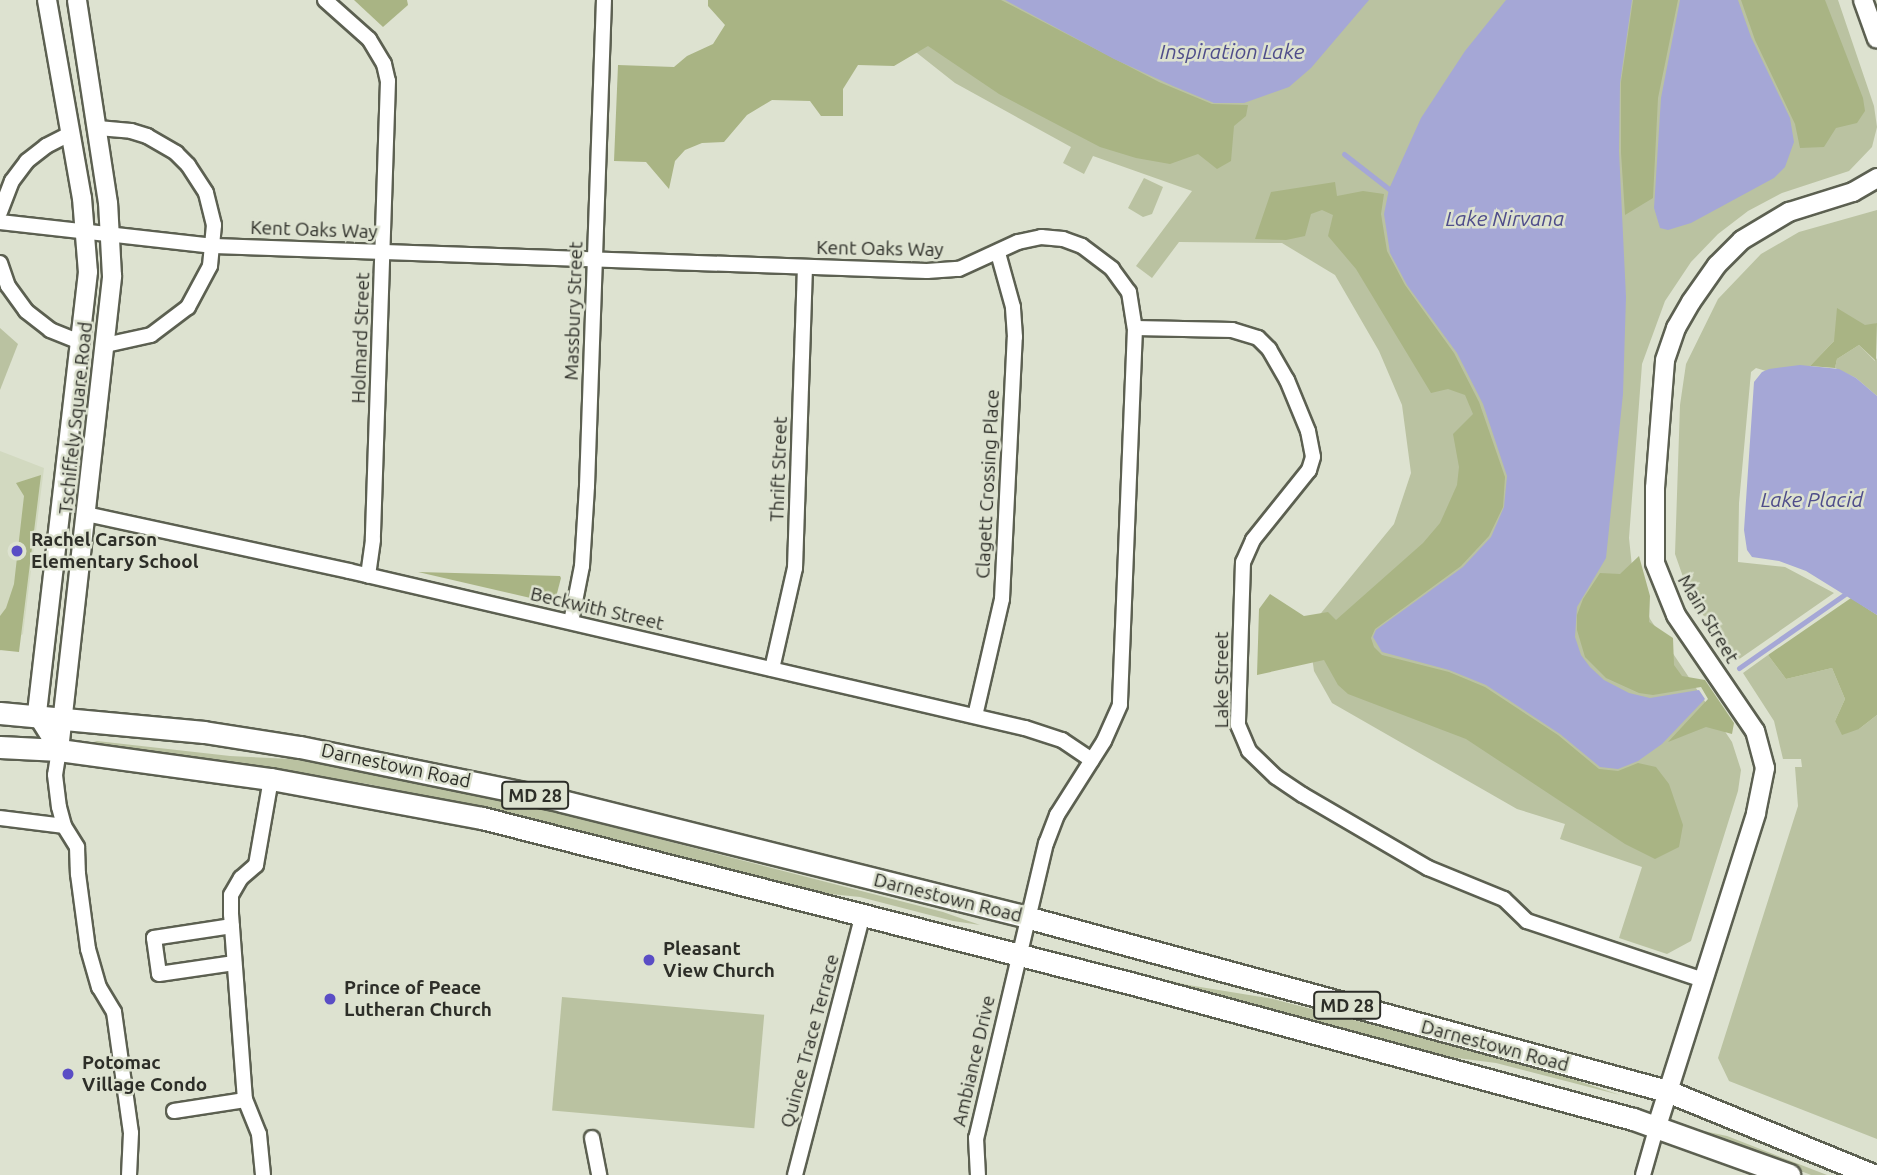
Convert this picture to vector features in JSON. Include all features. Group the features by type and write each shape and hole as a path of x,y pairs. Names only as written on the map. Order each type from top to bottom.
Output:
{"main road":[{"name":"Darnestown Road","path":"0,713 204,732 351,755 562,801 1026,917 1667,1091 1873,1175"},
{"name":"Darnestown Road","path":"0,747 59,750 271,779 482,818 1130,983 1657,1126 1789,1175"}],"street":[{"name":"Tschiffely Square Road","path":"37,715 88,272 86,232 47,0"},
{"name":"Tschiffely Square Road","path":"59,750 112,276 111,235 99,128 77,0"},
{"name":"Holmard Street","path":"325,0 369,38 387,73 388,139 384,252 373,540 368,576"},
{"name":"Massbury Street","path":"571,622 582,566 604,0"},
{"path":"1863,0 1877,39"},
{"path":"99,128 131,131 147,136 188,165 202,186 211,209 214,246 205,281 177,318 136,341 106,345"},
{"path":"0,212 12,181 27,161 46,146 70,134"},
{"name":"Main Street","path":"1657,1126 1756,813 1765,768 1755,732 1676,615 1655,563 1654,501 1665,360 1691,302 1717,265 1742,240 1789,212 1853,192 1877,178"},
{"name":"Kent Oaks Way","path":"0,222 214,246 948,271 1033,237 1063,239 1082,246 1124,282 1132,301 1135,328 1122,687 1118,714 1052,824 1018,956"},
{"name":"Clagett Crossing Place","path":"975,716 1002,599 1014,323 998,253"},
{"path":"0,263 8,286 26,311 50,330 79,342"},
{"name":"Thrift Street","path":"772,669 794,568 805,267"},
{"name":"Lake Street","path":"1135,328 1233,330 1258,338 1269,349 1287,380 1308,431 1313,457 1309,470 1253,540 1243,562 1237,716 1239,732 1250,751 1293,789 1428,868 1504,899 1527,921 1703,980"},
{"name":"Beckwith Street","path":"86,514 571,622 1053,735 1092,760"},
{"path":"37,715 59,750 55,775 64,825 78,847 78,874 89,949 99,987 114,1012 131,1133 129,1175"},
{"path":"263,1175 259,1134 245,1100 231,895 241,878 256,865 271,779"},
{"path":"0,818 64,825"},
{"name":"Quince Trace Terrace","path":"794,1175 862,916"},
{"path":"232,926 154,938 159,974 234,963"},
{"name":"Ambiance Drive","path":"978,1175 976,1138 1018,956"},
{"path":"174,1111 245,1100"},
{"path":"1643,1175 1657,1126"},
{"path":"592,1138 599,1175"}],"shaded area":[{"path":"850,0 1838,0 1874,106 1877,127 1872,147 1849,171 1782,193 1748,211 1718,234 1691,262 1665,301 1642,364 1629,538 1633,576 1650,619 1732,742 1741,770 1738,791 1691,941 1667,954 1619,938 1642,867 1560,839 1565,824 1517,809 1332,703 1314,671 1308,629 1394,524 1411,473 1402,405 1379,351 1335,275 1282,243 1179,242 1152,278 1136,266 1192,191 1093,156 1084,174 1063,163 1071,147 955,83"},
{"path":"1144,178 1163,187 1152,214 1143,217 1128,208"},
{"path":"1877,210 1877,323 1834,341 1810,366 1766,371 1756,368 1751,372 1739,503 1738,562 1785,567 1834,593 1735,662 1689,594 1675,554 1680,405 1686,364 1718,299 1761,254 1799,232"},
{"path":"0,328 18,344 0,390"},
{"path":"1859,345 1875,361 1877,358 1877,396 1856,378 1835,368 1837,359"},
{"name":"Rachel Carson Elementary School","path":"0,451 44,468 23,634 0,651"},
{"path":"1768,655 1786,679 1832,668 1845,699 1835,721 1859,729 1877,715 1877,1139 1729,1081 1718,1058 1798,806 1795,767 1802,767 1801,759 1783,759 1774,721 1743,673"},
{"path":"97,741 230,756 312,760 512,801 943,912 980,925 953,921 860,897 810,892 506,814 368,784 91,743"},
{"path":"1064,956 1188,985 1273,999 1546,1070 1620,1095 1496,1063 1434,1055"},
{"path":"562,997 764,1015 754,1128 552,1111"},
{"path":"1704,1131 1727,1136 1827,1175 1811,1175"}],"green space":[{"path":"354,0 407,0 408,5 383,27"},
{"path":"708,0 1001,0 1159,82 1212,104 1248,105 1246,116 1234,126 1231,161 1217,169 1198,154 1170,164 1136,158 1100,147 999,94 928,46 894,66 858,65 843,89 843,116 821,116 810,101 772,100 747,115 724,142 702,143 685,150 675,161 669,189 646,162 614,161 618,65 674,67 687,56 713,44 725,25 708,6"},
{"path":"1633,0 1678,0 1658,98 1653,198 1625,215 1621,153 1621,82"},
{"path":"1741,0 1825,0 1863,98 1865,111 1857,123 1836,128 1824,147 1800,148 1795,124 1755,40"},
{"path":"1335,182 1337,196 1363,191 1384,194 1381,214 1387,251 1405,285 1454,353 1479,402 1505,477 1503,507 1489,536 1461,566 1375,629 1371,638 1374,647 1382,655 1449,672 1485,687 1558,735 1599,769 1618,771 1638,763 1656,767 1669,784 1683,825 1679,847 1655,859 1625,844 1466,739 1348,694 1338,685 1324,660 1257,675 1259,609 1270,594 1304,616 1328,612 1336,620 1423,543 1440,523 1457,485 1459,467 1453,434 1473,414 1465,395 1448,389 1431,393 1356,269 1328,236 1333,215 1322,210 1311,214 1305,236 1286,240 1255,239 1271,192"},
{"path":"1837,308 1865,325 1877,323 1876,361 1859,345 1837,359 1835,368 1810,366 1834,341"},
{"path":"41,475 19,652 0,650 0,616 6,608 14,584 24,496 16,483"},
{"path":"1639,556 1650,596 1649,622 1673,638 1674,665 1682,676 1705,680 1734,723 1732,734 1706,727 1668,742 1708,699 1701,687 1653,695 1639,693 1606,678 1585,657 1577,630 1577,615 1583,599 1600,573 1620,574"},
{"path":"418,572 561,578 555,601 552,603"},
{"path":"1851,598 1877,615 1877,715 1859,729 1842,735 1835,721 1845,699 1832,668 1786,679 1768,655"}],"water":[{"name":"Inspiration Lake","path":"1005,0 1369,0 1311,68 1289,87 1244,103 1214,103 1114,59"},
{"name":"Lake Nirvana","path":"1506,0 1632,0 1620,83 1619,151 1626,297 1623,394 1606,558 1577,607 1575,637 1581,655 1590,667 1604,680 1629,693 1650,698 1699,690 1705,699 1662,744 1638,761 1618,769 1600,767 1560,734 1486,685 1449,670 1382,652 1373,637 1376,630 1463,567 1491,537 1504,507 1507,476 1483,404 1457,353 1407,285 1390,253 1384,214 1389,189 1421,118 1465,51"},
{"path":"1680,0 1738,0 1751,37 1790,118 1794,142 1785,167 1774,178 1691,223 1668,230 1660,228 1654,208 1661,98"},
{"name":"Lake Placid","path":"1800,365 1839,369 1856,378 1877,396 1877,615 1806,571 1779,561 1752,557 1747,550 1744,530 1754,382 1762,372 1769,369"}],"waterway":[{"path":"1344,154 1389,189"},
{"path":"1739,668 1845,594"}],"place":[{"name":"Rachel Carson Elementary School","path":"17,551"},
{"name":"Pleasant View Church","path":"649,960"},
{"name":"Prince of Peace Lutheran Church","path":"330,999"},
{"name":"Potomac Village Condo","path":"68,1074"}]}
